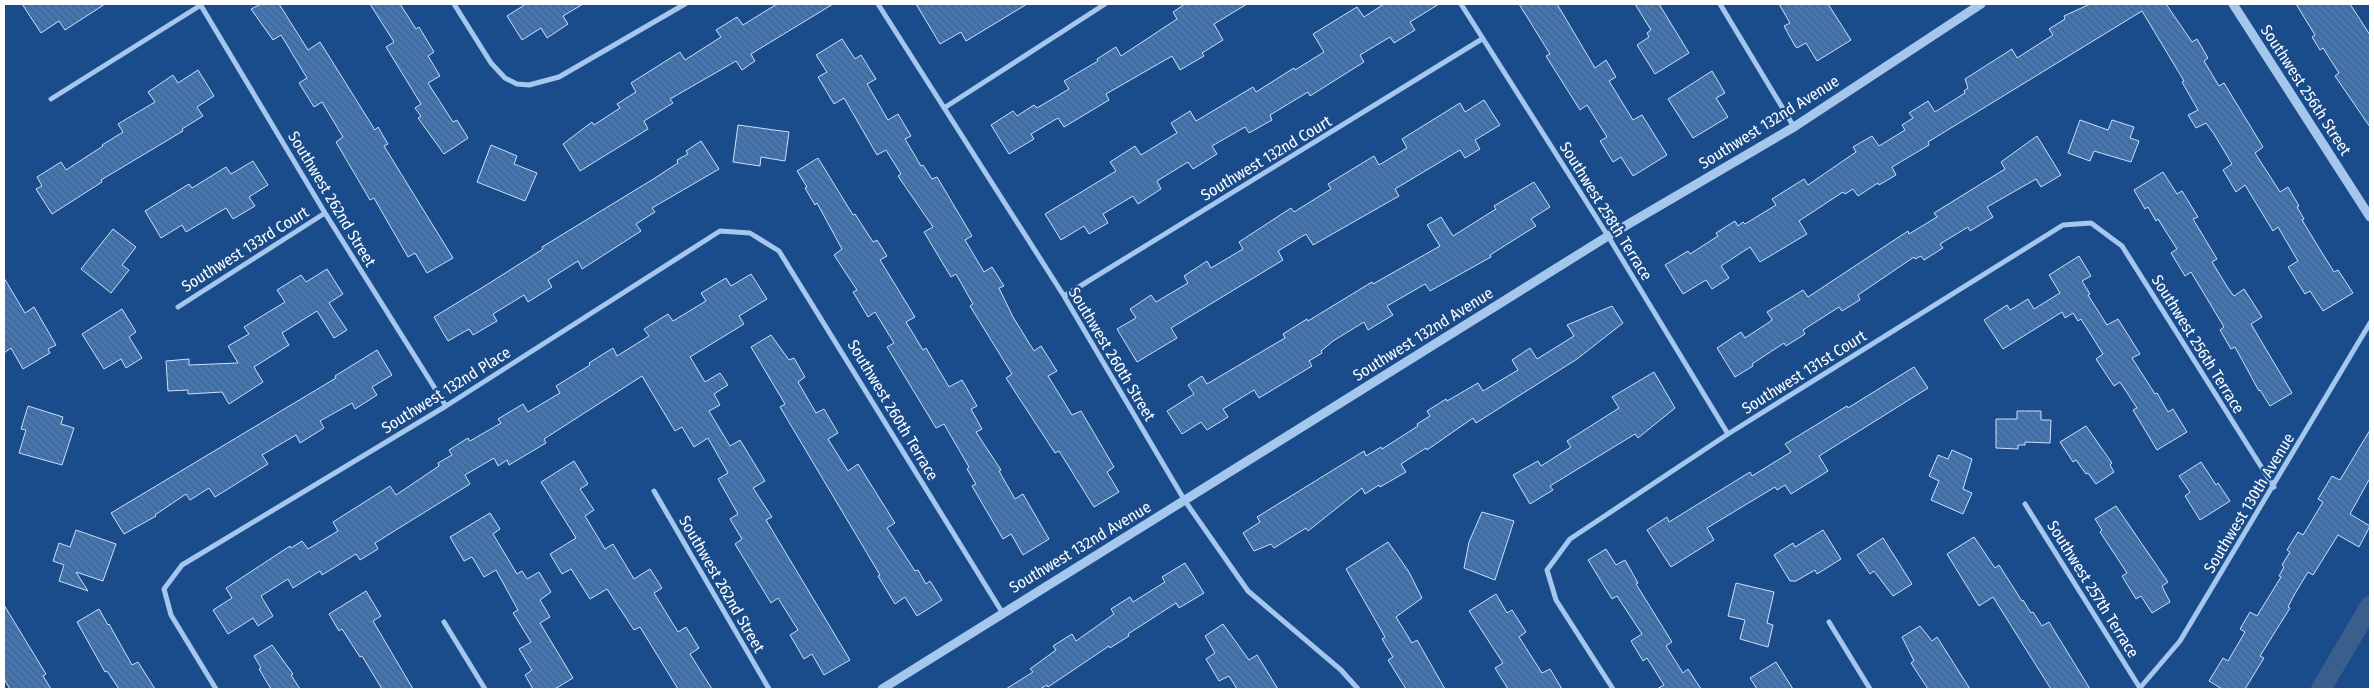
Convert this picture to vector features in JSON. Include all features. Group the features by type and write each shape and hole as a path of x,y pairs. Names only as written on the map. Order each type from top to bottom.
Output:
{"street":[{"path":"51,99 200,4"},
{"name":"Southwest 262nd Street","path":"200,4 326,213 446,406"},
{"path":"454,4 491,63 505,78 517,84 529,85 559,77 684,4"},
{"name":"Southwest 260th Street","path":"878,4 1064,296 1185,500 1248,591 1341,670 1358,689"},
{"path":"944,108 1105,4"},
{"name":"Southwest 258th Terrace","path":"1461,4 1608,236 1728,434"},
{"path":"1720,4 1794,127"},
{"name":"Southwest 256th Street","path":"2233,4 2370,217"},
{"name":"Southwest 132nd Avenue","path":"882,689 1002,612 1608,236 1794,127 1976,5"},
{"name":"Southwest 132nd Court","path":"1064,296 1482,39"},
{"name":"Southwest 133rd Court","path":"178,306 326,213"},
{"name":"Southwest 131st Court","path":"1613,689 1556,600 1547,570 1570,539 1728,434 2063,225 2091,223"},
{"name":"Southwest 256th Terrace","path":"2091,223 2122,246 2274,487"},
{"name":"Southwest 132nd Place","path":"216,689 171,615 164,589 182,565 446,406 720,231 750,233"},
{"name":"Southwest 260th Terrace","path":"750,233 778,252 800,283 1002,612"},
{"name":"Southwest 130th Avenue","path":"2140,689 2180,641 2274,487 2370,323"},
{"name":"Southwest 262nd Street","path":"654,491 769,689"},
{"name":"Southwest 257th Terrace","path":"2025,504 2140,689"},
{"path":"444,622 485,689"},
{"path":"1829,622 1870,689"}],"building":[{"path":"22,4 105,4 65,30 59,21 41,33"},
{"path":"261,4 279,4 308,50 320,42 375,130 378,127 388,144 384,146 453,258 427,273 415,253 408,257 374,198 370,200 336,142 343,137 322,102 314,107 299,83 307,78 281,35 273,40 251,9"},
{"path":"370,4 400,4 416,29 419,27 434,52 428,56 440,76 428,83 453,122 457,120 468,138 444,154 418,118 421,116 415,108 421,104 386,47 394,42"},
{"path":"526,4 583,4 563,16 568,24 547,38 541,28 522,40 507,16"},
{"path":"777,4 833,4 751,54 755,61 742,70 736,61 670,99 673,103 644,121 648,129 580,171 563,144 592,122 594,125 620,108 617,104 636,92 631,83 680,52 685,60 721,37 716,30 737,17 743,25"},
{"path":"916,4 1027,4 966,41 961,32 940,44"},
{"path":"1185,4 1247,4 1214,24 1223,40 1202,53 1204,56 1180,70 1172,56 1106,94 1109,100 1064,127 1058,118 1031,134 1034,139 1009,154 991,125 1013,111 1017,116 1034,105 1037,108 1069,89 1064,81 1098,61 1097,59 1116,47 1121,56 1177,19 1173,12"},
{"path":"1384,4 1439,4 1410,22 1415,30 1394,43 1390,37 1360,55 1364,62 1310,96 1308,92 1270,115 1272,120 1249,133 1245,127 1212,146 1217,154 1193,169 1188,162 1157,181 1161,189 1138,204 1133,196 1103,214 1108,223 1089,234 1084,226 1061,240 1045,214 1116,171 1110,162 1135,146 1141,155 1177,133 1171,123 1190,111 1196,121 1253,87 1256,92 1294,68 1295,70 1324,52 1313,34 1357,7 1364,17"},
{"path":"1519,4 1557,4 1595,68 1606,60 1616,77 1609,81 1633,120 1642,115 1667,155 1633,176 1621,157 1613,162 1600,141 1607,137 1587,105 1580,110 1546,56 1550,54"},
{"path":"1635,4 1659,4 1689,53 1655,74 1637,45 1649,37 1647,33 1651,30"},
{"path":"1779,4 1828,4 1851,40 1817,61 1806,43 1797,48 1795,46 1784,26 1790,23"},
{"path":"2090,4 2166,4 2192,42 2197,39 2208,58 2204,61 2219,86 2224,83 2263,147 2255,153 2280,192 2288,187 2299,206 2297,207 2304,219 2302,220 2319,248 2334,272 2338,270 2353,293 2323,311 2310,291 2305,294 2288,267 2298,261 2278,227 2273,231 2245,185 2236,192 2223,170 2232,164 2214,134 2206,123 2196,128 2188,115 2198,110 2182,82 2184,81 2142,11 1928,142 1929,145 1892,167 1896,175 1879,185 1878,183 1858,196 1853,189 1845,194 1843,192 1799,221 1807,234 1760,262 1750,247 1721,266 1729,278 1712,289 1706,280 1683,294 1665,265 1688,251 1690,254 1718,236 1716,233 1735,221 1738,226 1743,222 1745,224 1776,205 1772,199 1804,179 1808,185 1856,152 1853,147 1872,136 1879,146 1905,130 1902,125 1913,118 1909,113 1928,101 1935,112 1965,93 1964,91 1968,88 1965,79 2012,49 2017,58 2053,35 2049,29 2065,19 2064,16"},
{"path":"2296,4 2350,4 2370,35 2370,127 2335,76 2339,73 2323,48 2320,50 2312,37 2315,35"},
{"path":"842,39 855,59 861,55 876,79 867,84 888,120 898,114 911,136 905,139 921,166 923,165 932,179 937,177 972,236 965,240 984,272 992,267 1004,286 999,288 1013,317 1034,351 1041,346 1057,371 1048,376 1072,415 1081,411 1114,467 1107,472 1119,492 1094,507 1059,451 1055,453 1006,378 1012,374 970,306 973,304 956,274 951,277 924,232 933,227 898,176 901,174 886,150 877,155 844,98 834,104 818,77 827,72 816,55"},
{"path":"198,70 214,96 197,107 203,116 182,129 183,131 101,180 102,182 52,214 36,189 42,186 37,177 61,162 66,170 103,146 123,132 118,124 155,102 148,92 173,75 178,83"},
{"path":"1712,71 1725,93 1716,98 1728,117 1693,138 1668,99"},
{"path":"1484,100 1500,125 1475,140 1480,149 1465,158 1460,150 1395,189 1399,196 1313,245 1306,234 1278,251 1283,260 1171,328 1177,338 1137,362 1117,329 1136,318 1130,309 1151,295 1156,302 1188,283 1184,276 1207,261 1211,268 1243,249 1239,242 1291,208 1294,212 1331,189 1328,184 1374,156 1379,165 1407,148 1402,139 1460,103 1465,112"},
{"path":"2080,120 2108,130 2112,120 2134,127 2130,138 2139,141 2131,162 2094,151 2090,161 2068,153"},
{"path":"738,125 789,132 785,161 761,157 760,166 733,162"},
{"path":"2037,136 2061,175 2041,187 2036,179 1987,207 1993,217 1970,231 1968,227 1940,244 1943,248 1924,260 1921,256 1915,259 1914,257 1858,295 1860,300 1842,311 1839,307 1803,330 1805,334 1786,346 1784,343 1735,377 1717,348 1741,332 1745,338 1771,321 1772,319 1767,312 1803,290 1808,297 1908,231 1909,234 1937,217 1934,213 2005,169 2001,162"},
{"path":"701,141 719,169 652,208 655,212 636,224 641,231 582,269 578,261 548,280 552,287 528,302 524,295 493,314 497,321 473,335 469,329 448,341 434,317 543,249 542,247 678,163 677,160 688,154 686,151"},
{"path":"491,145 517,156 514,164 537,173 525,201 477,182"},
{"path":"818,158 853,215 855,214 873,242 877,240 887,256 880,260 915,317 906,322 923,350 926,348 949,387 962,380 977,406 971,409 982,429 976,432 1001,470 999,471 1015,499 1023,494 1049,539 1023,555 1011,534 1003,539 972,486 976,484 967,469 969,467 944,424 936,428 887,347 894,343 875,312 868,317 853,292 857,290 834,255 842,249 817,203 815,205 805,188 807,187 797,171"},
{"path":"253,161 268,185 249,197 255,206 233,219 226,208 186,232 182,225 161,238 145,211 189,184 192,188 226,167 231,174"},
{"path":"2163,172 2177,194 2182,191 2198,217 2193,219 2217,259 2212,262 2228,288 2234,296 2244,289 2262,317 2251,324 2292,393 2270,406 2259,391 2235,347 2231,349 2220,330 2224,327 2191,272 2185,276 2171,253 2177,249 2158,219 2156,221 2148,207 2145,209 2134,190"},
{"path":"1534,182 1550,207 1531,219 1536,226 1490,255 1491,257 1430,291 1425,284 1387,306 1393,315 1368,330 1364,322 1333,341 1321,351 1322,353 1309,361 1312,366 1259,398 1254,390 1223,409 1228,417 1207,430 1201,422 1182,434 1167,411 1194,394 1188,385 1202,376 1207,384 1285,338 1283,334 1307,319 1308,321 1372,282 1373,284 1440,246 1427,225 1441,217 1453,236 1496,209 1494,206"},
{"path":"113,229 136,247 122,265 129,270 111,293 81,269"},
{"path":"2079,256 2091,276 2082,281 2090,294 2088,295 2107,325 2118,319 2140,354 2132,358 2168,412 2173,409 2187,432 2157,450 2133,410 2137,408 2120,382 2114,386 2096,359 2103,354 2081,319 2078,321 2073,313 2065,318 2062,312 2003,349 1984,320 2007,305 2010,310 2028,299 2034,309 2060,293 2049,275"},
{"path":"327,269 343,294 329,303 347,330 334,338 317,311 282,333 289,345 254,367 263,382 229,404 222,392 188,394 188,390 168,391 166,361 189,359 189,365 238,363 228,346 249,334 244,327 285,302 277,290 301,275 306,282"},
{"path":"751,274 767,299 739,316 744,324 690,357 705,382 720,373 728,385 714,394 720,405 709,411 730,446 740,440 765,481 753,488 772,517 766,520 850,660 824,675 812,654 804,659 790,635 798,630 778,598 771,603 735,544 742,539 730,519 738,514 718,479 728,473 708,438 694,447 682,427 675,431 642,376 544,439 546,443 509,465 507,460 498,466 494,458 465,475 470,484 375,543 378,549 360,560 356,554 322,575 320,571 293,588 288,579 261,596 273,616 258,626 253,618 228,634 213,610 232,598 226,588 290,546 291,548 302,541 308,549 338,531 333,522 390,486 396,495 439,466 438,463 452,455 449,450 468,438 470,441 501,423 498,419 523,404 528,412 560,393 556,386 590,365 589,363 613,348 617,356 649,336 644,329 668,314 673,321 706,301 701,293 726,278 731,286"},
{"path":"4,278 25,313 34,307 56,345 48,349 50,353 23,369 11,348 4,353"},
{"path":"1612,306 1623,323 1577,359 1476,423 1473,418 1427,450 1426,448 1401,464 1406,472 1365,494 1362,488 1308,531 1306,528 1274,548 1271,544 1254,551 1243,533 1260,522 1257,517 1364,451 1366,456 1381,447 1382,449 1418,426 1417,424 1430,416 1427,411 1446,399 1447,401 1478,383 1483,391 1518,370 1512,360 1530,348 1537,359 1574,336 1567,325"},
{"path":"122,309 136,332 129,337 142,358 126,368 121,359 104,369 82,334"},
{"path":"771,335 789,360 794,358 805,377 798,382 816,413 824,409 838,433 828,439 848,471 858,464 895,523 887,528 915,571 918,570 926,584 930,581 942,600 917,616 905,597 895,604 878,576 880,575 780,407 785,404 751,347"},
{"path":"377,350 392,375 372,387 377,395 355,409 352,403 320,421 324,428 300,443 296,435 262,455 268,464 215,497 209,488 190,500 186,494 156,516 124,534 111,513 336,378 335,376"},
{"path":"1914,367 1928,388 1819,456 1828,471 1791,494 1785,485 1777,490 1775,487 1707,528 1714,540 1671,567 1647,530 1667,517 1669,522 1750,472 1752,476 1791,452 1785,444"},
{"path":"1654,372 1675,408 1638,438 1635,434 1550,486 1553,490 1530,504 1513,475 1538,461 1541,466 1571,447 1567,441 1619,408 1612,397"},
{"path":"28,406 63,417 61,424 74,428 62,465 19,453 26,430 21,429"},
{"path":"2017,411 2041,411 2041,420 2051,420 2050,443 2025,442 2025,445 2018,445 2018,449 1996,448 1996,419 2017,419"},
{"path":"2086,426 2112,463 2110,465 2114,472 2096,484 2076,460 2073,462 2060,442"},
{"path":"2370,430 2370,478 2350,514 2370,526 2359,547 2338,535 2313,575 2308,572 2288,607 2290,608 2260,656 2264,658 2245,689 2222,689 2209,681 2223,658 2228,661 2245,632 2240,629 2250,612 2257,616 2281,577 2279,576 2284,567 2282,565 2290,552 2287,550 2298,532 2303,535 2323,502 2318,499 2332,476 2340,480"},
{"path":"1952,450 1972,459 1963,489 1972,493 1963,514 1931,500 1939,481 1929,476 1938,455 1948,459"},
{"path":"574,461 588,484 580,489 594,510 585,516 605,549 613,544 634,579 650,569 662,588 654,593 678,632 686,627 699,648 690,654 712,689 678,689 640,627 634,630 607,589 590,599 571,569 562,574 550,554 576,538 541,482"},
{"path":"2201,462 2216,485 2218,483 2230,501 2200,520 2185,496 2190,492 2179,476"},
{"path":"2116,506 2168,582 2162,586 2170,602 2152,613 2141,596 2136,599 2122,576 2127,573 2100,532 2102,530 2095,519"},
{"path":"1482,512 1514,521 1495,580 1464,568 1469,542"},
{"path":"490,513 500,529 493,534 517,574 522,571 527,579 539,572 551,592 540,600 550,617 540,623 573,678 555,689 533,689 525,675 532,670 519,649 531,642 513,613 518,610 496,570 484,577 472,557 464,561 450,537"},
{"path":"76,530 116,544 103,581 76,572 88,591 59,581 64,565 53,561 59,543 70,547"},
{"path":"1823,530 1841,559 1817,574 1815,570 1796,581 1790,581 1774,555 1793,543 1795,547"},
{"path":"1974,537 1995,568 1999,565 2022,601 2031,613 2033,612 2042,626 2049,622 2090,689 2051,689 1993,597 1979,606 1947,554"},
{"path":"1883,538 1912,584 1893,596 1874,571 1870,574 1857,555"},
{"path":"1388,542 1409,572 1422,598 1396,617 1412,643 1417,640 1445,689 1406,689 1388,660 1393,657 1382,639 1385,637 1346,569"},
{"path":"1606,549 1616,565 1625,560 1638,583 1636,584 1672,642 1666,646 1683,673 1688,669 1701,689 1657,689 1664,685 1647,658 1643,661 1631,641 1642,634 1617,596 1612,599 1588,560"},
{"path":"1185,563 1204,593 1179,608 1176,603 1128,634 1129,636 1110,648 1109,646 1048,687 1047,685 1040,689 1006,689 1033,672 1030,669 1056,650 1053,646 1072,634 1076,641 1114,614 1111,609 1130,597 1133,602 1165,582 1162,577"},
{"path":"1736,583 1774,592 1767,623 1773,625 1768,647 1740,639 1745,620 1728,616"},
{"path":"366,591 381,616 373,621 413,689 382,689 362,656 360,657 342,629 339,631 329,614"},
{"path":"1496,594 1507,613 1512,610 1526,632 1519,637 1542,673 1550,669 1562,689 1508,689 1495,668 1503,663 1469,611"},
{"path":"4,605 46,674 43,676 51,689 10,689 4,679"},
{"path":"99,609 132,665 138,662 155,689 119,689 107,671 105,672 77,622"},
{"path":"1223,624 1249,660 1257,655 1278,689 1237,689 1229,676 1219,681 1206,659 1215,653 1205,636"},
{"path":"1920,626 1932,641 1937,637 1970,689 1928,689 1911,663 1914,661 1902,637"},
{"path":"272,645 293,674 291,675 300,689 271,689 259,669 261,668 254,656"},
{"path":"1776,662 1793,689 1757,689 1750,678"}],"waterway":[{"path":"2321,689 2370,606"}]}
